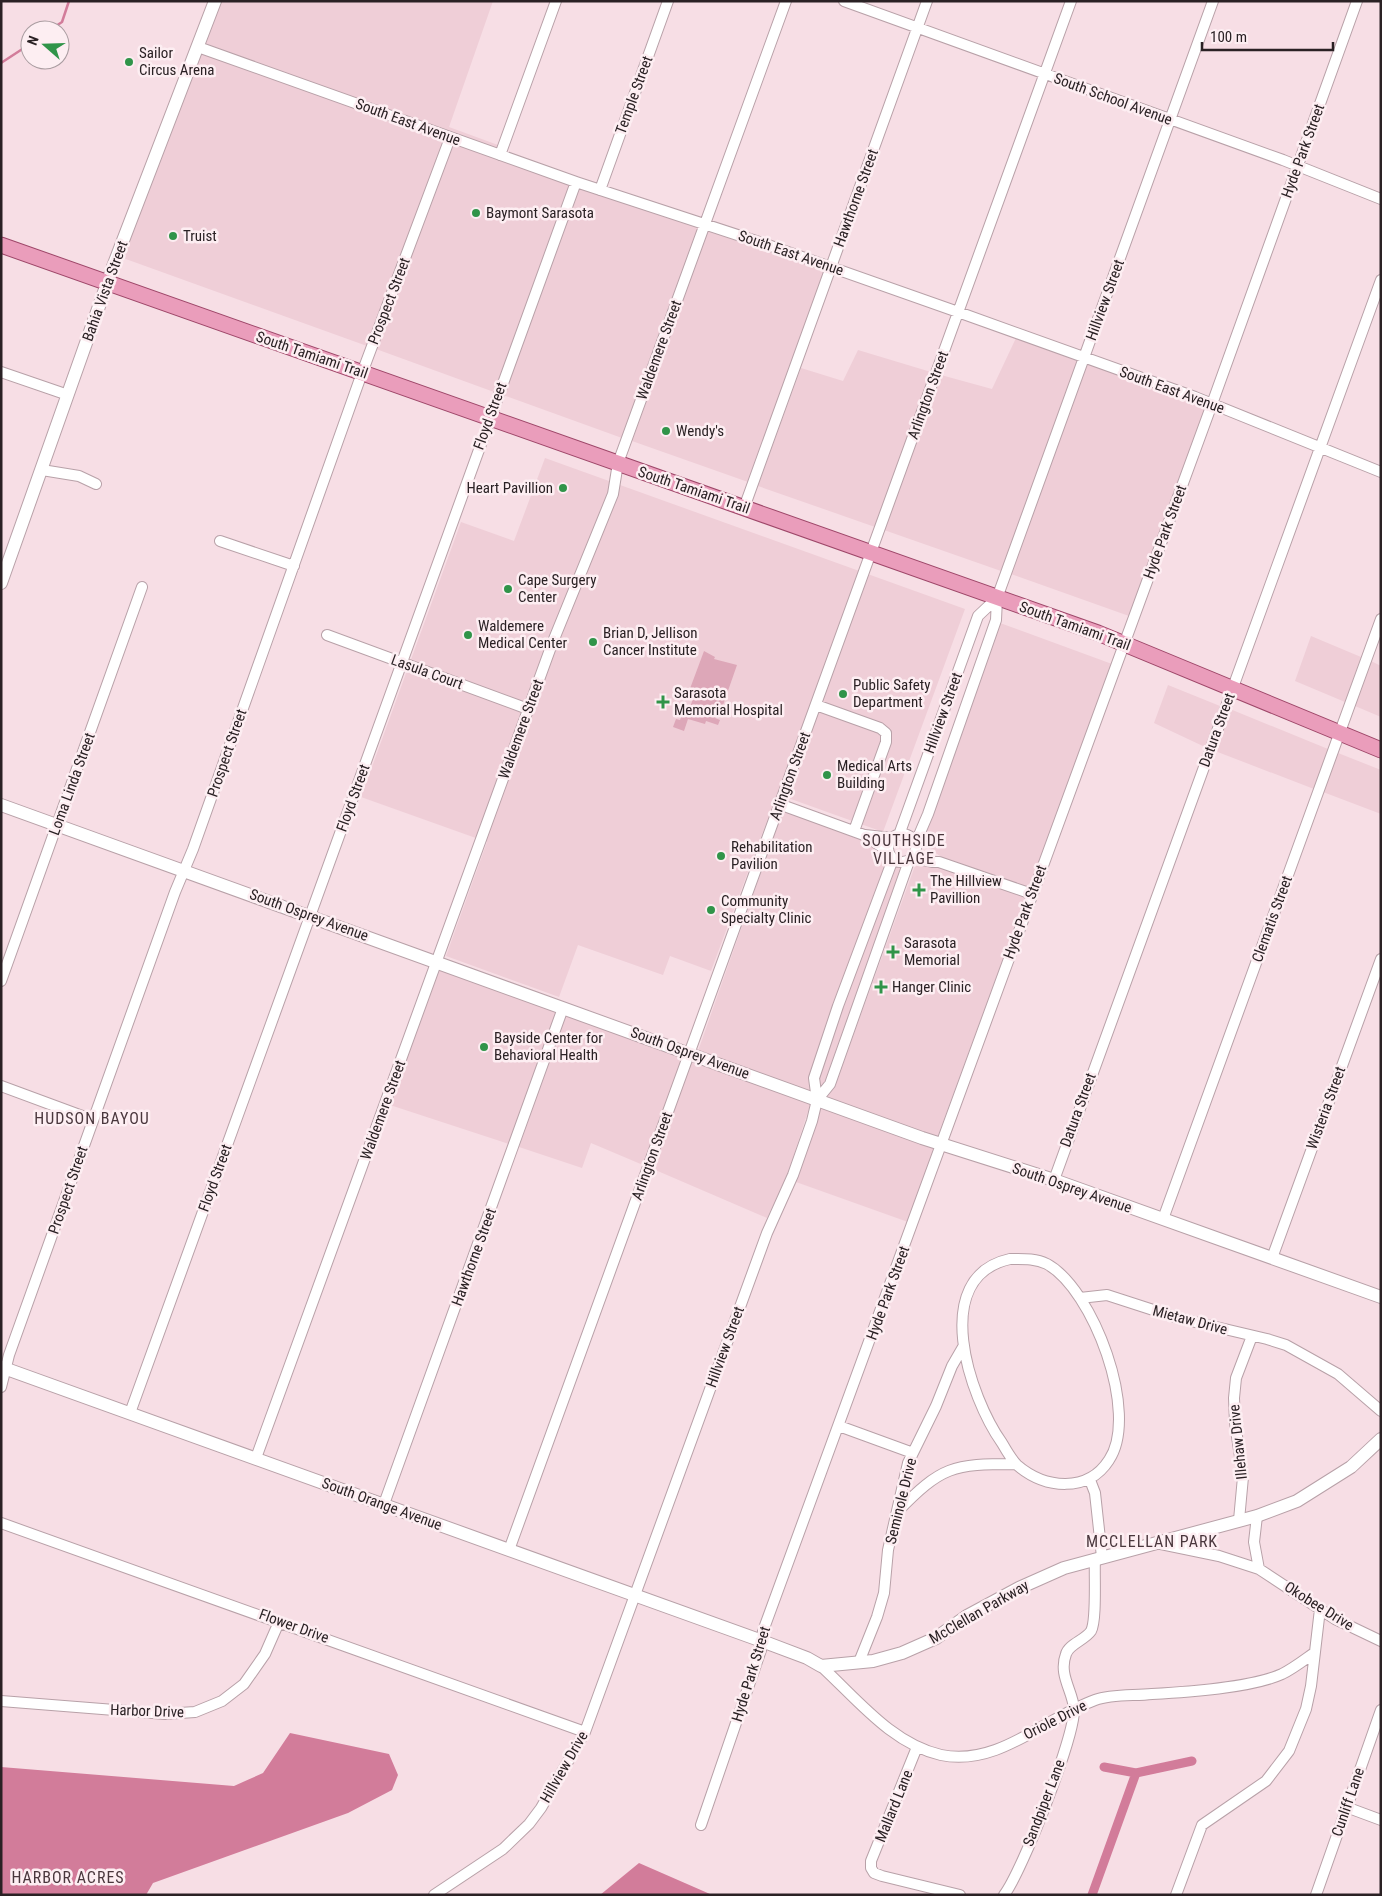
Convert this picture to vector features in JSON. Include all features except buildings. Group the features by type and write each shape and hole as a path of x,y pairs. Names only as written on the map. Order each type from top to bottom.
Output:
{"main road":[{"name":"South Tamiami Trail","path":"1,245 871,552 1125,644 1381,750"}],"street":[{"name":"Bahia Vista Street","path":"1,584 107,283 215,1"},
{"path":"500,155 556,1"},
{"name":"Temple Street","path":"600,190 668,1"},
{"name":"Waldemere Street","path":"256,1458 555,634 602,525 615,488 618,463 786,1"},
{"name":"South School Avenue","path":"844,1 1169,119 1381,199"},
{"name":"Hawthorne Street","path":"744,508 927,1"},
{"name":"Arlington Street","path":"509,1550 1071,1"},
{"name":"Hillview Street","path":"817,1100 830,1084 914,852 996,620 997,598 1213,1"},
{"name":"Hyde Park Street","path":"701,1825 762,1641 763,1631 1125,644 1357,1"},
{"name":"South East Avenue","path":"198,47 576,182 832,267 958,312 1212,404 1381,472"},
{"name":"Prospect Street","path":"4,1368 362,373 450,138"},
{"name":"Floyd Street","path":"130,1414 576,182"},
{"name":"Datura Street","path":"1054,1180 1381,280"},
{"path":"1,372 68,395"},
{"path":"42,470 79,476 96,484"},
{"path":"220,542 294,566"},
{"name":"Loma Linda Street","path":"1,981 142,586"},
{"name":"Hillview Street","path":"635,1596 766,1233 793,1175 812,1121 817,1100 814,1078 896,836 978,616 997,598"},
{"name":"Clematis Street","path":"1163,1220 1381,619"},
{"name":"Lasula Court","path":"327,635 528,709"},
{"path":"816,705 883,730 887,738 854,831"},
{"path":"779,804 864,834 909,835 914,852"},
{"name":"South Osprey Avenue","path":"1,805 310,915 817,1100 941,1144 1054,1180 1381,1297"},
{"path":"864,834 898,862 914,852 934,856 939,862 1032,894"},
{"name":"Wisteria Street","path":"1272,1258 1381,959"},
{"name":"Hawthorne Street","path":"384,1504 563,1008"},
{"path":"1,1086 93,1120"},
{"path":"1010,1259 1038,1261 1058,1272 1080,1298 1106,1349 1116,1385 1119,1437 1113,1455 1105,1467 1090,1480 1071,1485 1055,1484 1035,1476 1016,1464 996,1435 980,1404 963,1348 962,1326 968,1295 984,1270 994,1262 1010,1259"},
{"name":"Mietaw Drive","path":"1080,1298 1108,1296 1178,1318 1286,1345 1323,1364 1350,1383 1381,1411"},
{"name":"Illehaw Drive","path":"1239,1520 1243,1477 1235,1424 1234,1398 1236,1378 1252,1336"},
{"name":"Seminole Drive","path":"859,1662 878,1616 884,1593 888,1550 901,1487 913,1453 936,1406 952,1366 963,1348"},
{"path":"1,1387 4,1368"},
{"name":"South Orange Avenue","path":"4,1368 762,1641"},
{"path":"839,1426 913,1453"},
{"name":"McClellan Parkway","path":"821,1666 890,1657 915,1648 1018,1588 1064,1568 1256,1516 1297,1501 1318,1490 1351,1467 1381,1439"},
{"path":"896,1513 928,1482 952,1469 973,1464 1016,1464"},
{"path":"1074,1709 1065,1681 1064,1663 1066,1652 1091,1630 1095,1618 1099,1558 1095,1493 1090,1480"},
{"path":"1256,1516 1254,1542 1259,1569"},
{"name":"Flower Drive","path":"1,1523 585,1732"},
{"name":"Okobee Drive","path":"1155,1543 1219,1556 1259,1569 1335,1619 1381,1641"},
{"name":"Hillview Drive","path":"434,1895 502,1848 529,1824 541,1808 585,1732 635,1596"},
{"path":"1176,1895 1202,1825 1266,1781 1286,1758 1306,1709 1320,1609"},
{"name":"Harbor Drive","path":"1,1701 165,1714 196,1712 222,1701 244,1684 265,1654 279,1622"},
{"path":"762,1641 807,1658 821,1666"},
{"name":"Oriole Drive","path":"821,1666 874,1717 918,1747 946,1756 984,1754 1006,1746 1074,1709 1103,1698 1189,1692 1266,1679 1282,1674 1314,1653"},
{"name":"Sandpiper Lane","path":"1004,1895 1042,1812 1071,1731 1074,1709"},
{"name":"Cunliff Lane","path":"1316,1895 1381,1710"},
{"name":"Mallard Lane","path":"918,1747 870,1865 874,1872 882,1876 960,1895"},
{"path":"1346,1807 1381,1820"}],"shaded area":[{"path":"220,1 493,1 449,127 498,145 497,149 204,44"},
{"path":"201,53 444,140 367,346 123,258"},
{"path":"453,143 570,184 494,392 376,349"},
{"path":"579,188 698,228 622,438 503,395"},
{"path":"708,231 825,270 748,482 632,441"},
{"path":"1016,338 1077,361 1001,571 884,530 941,375 992,389"},
{"path":"858,350 931,372 875,527 758,486 801,368 843,381"},
{"path":"1087,364 1206,407 1129,616 1011,574"},
{"name":"Sarasota Memorial Hospital","path":"545,458 965,609 883,832 777,794 711,971 670,956 663,975 578,945 559,997 446,956 487,842 361,797 461,522 514,541"},
{"path":"1000,623 1112,664 1029,888 943,858 921,843 933,815"},
{"path":"1311,636 1361,657 1345,702 1295,681"},
{"path":"704,651 715,657 714,659 737,665 722,708 720,707 715,718 720,720 718,725 706,721 705,724 688,719 684,731 673,727 676,719 680,720 684,709 689,710 694,696 688,694"},
{"path":"1371,661 1381,666 1381,717 1355,706"},
{"path":"1168,685 1220,706 1205,747 1154,723"},
{"path":"1230,709 1328,749 1314,789 1215,751"},
{"path":"1338,753 1381,770 1381,814 1323,792"},
{"path":"783,810 859,837 884,854 887,860 833,1004 809,1076 811,1093 698,1051"},
{"path":"916,863 940,867 1026,897 937,1138 825,1098 835,1086"},
{"path":"896,866 902,867 825,1081 821,1087 819,1078 842,1008"},
{"path":"440,968 557,1011 509,1144 390,1105"},
{"path":"566,1014 683,1056 643,1165 591,1143 582,1168 519,1147"},
{"path":"692,1059 811,1102 788,1173 767,1218 653,1169"},
{"path":"821,1106 934,1147 908,1222 796,1182"},
{"path":"290,1733 389,1754 398,1775 392,1790 348,1813 153,1883 146,1895 1,1895 1,1767 234,1786 263,1773"},
{"path":"639,1863 710,1894 739,1895 600,1895"}],"waterway":[{"path":"63,20 69,1"},
{"path":"1,63 20,51"},
{"path":"1104,1767 1136,1773 1192,1761"},
{"path":"1092,1895 1136,1773"}],"place":[{"name":"Sailor Circus Arena","path":"129,62"},
{"name":"Baymont Sarasota","path":"476,213"},
{"name":"Truist","path":"173,236"},
{"name":"Wendy's","path":"666,431"},
{"name":"Heart Pavillion","path":"563,488"},
{"name":"Cape Surgery Center","path":"508,589"},
{"name":"Waldemere Medical Center","path":"468,635"},
{"name":"Brian D, Jellison Cancer Institute","path":"593,642"},
{"name":"Public Safety Department","path":"843,694"},
{"name":"Sarasota Memorial Hospital","path":"663,702"},
{"name":"Medical Arts Building","path":"827,775"},
{"name":"Rehabilitation Pavilion","path":"721,856"},
{"name":"The Hillview Pavillion","path":"919,890"},
{"name":"Community Specialty Clinic","path":"711,910"},
{"name":"Sarasota Memorial","path":"893,952"},
{"name":"Hanger Clinic","path":"881,987"},
{"name":"Bayside Center for Behavioral Health","path":"484,1047"}],"district":[{"name":"SOUTHSIDE VILLAGE","path":"904,849"},
{"name":"HUDSON BAYOU","path":"92,1118"},
{"name":"MCCLELLAN PARK","path":"1152,1541"},
{"name":"HARBOR ACRES","path":"68,1877"}]}
